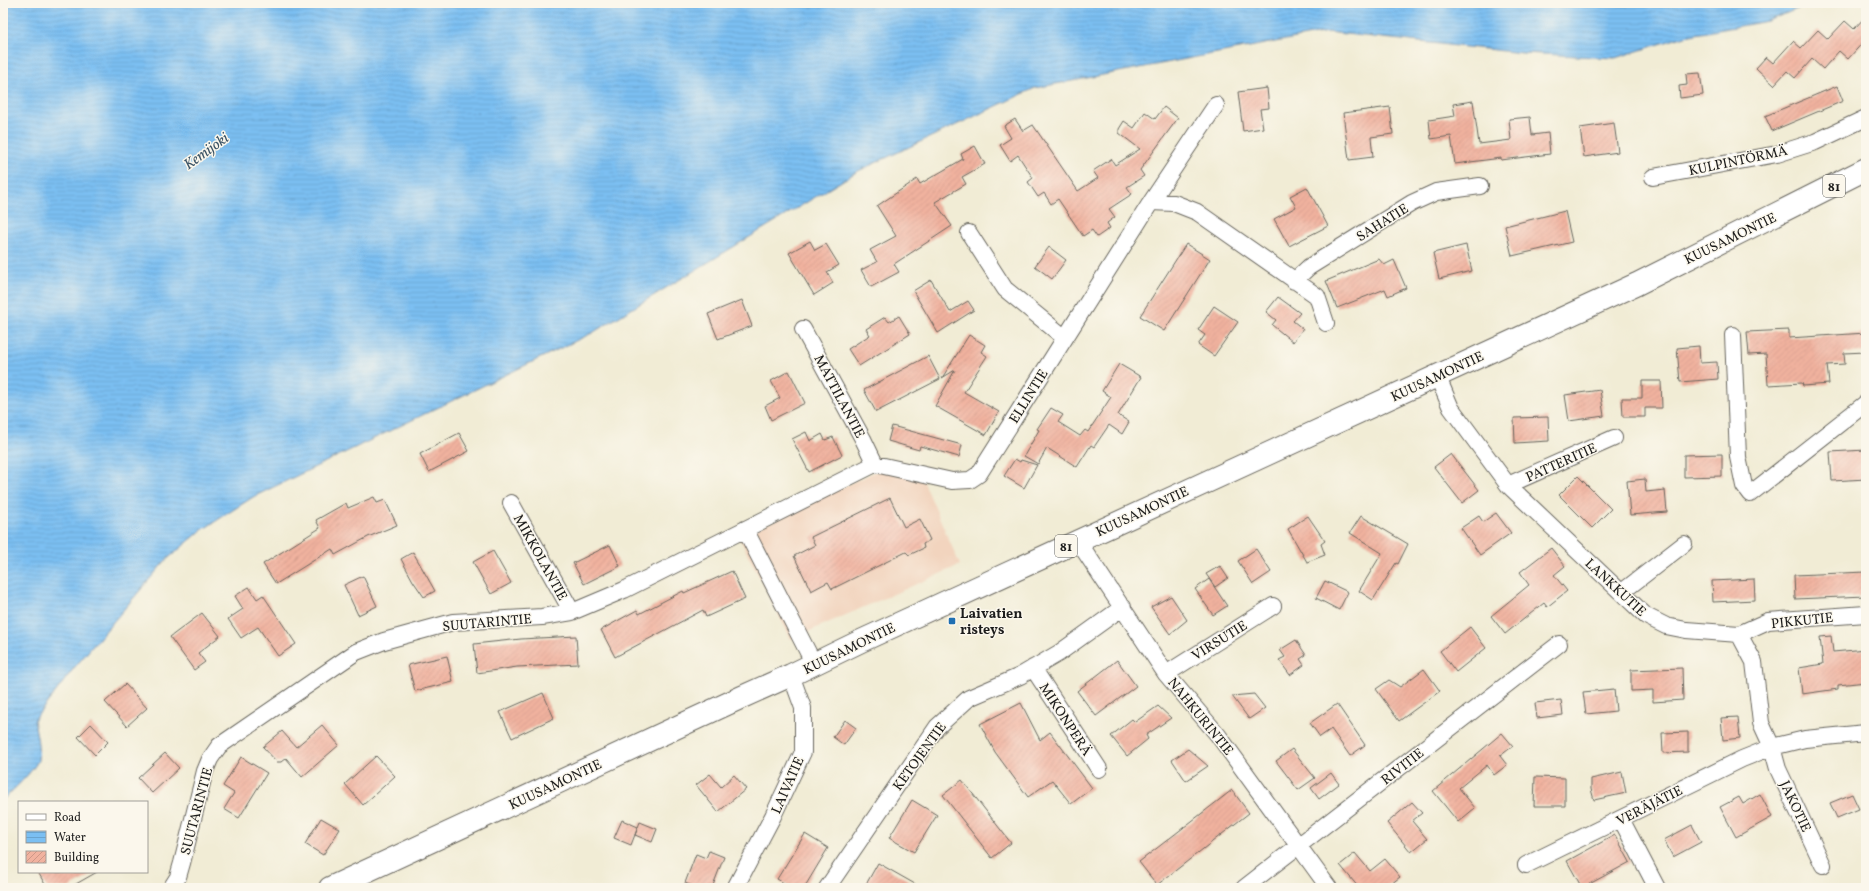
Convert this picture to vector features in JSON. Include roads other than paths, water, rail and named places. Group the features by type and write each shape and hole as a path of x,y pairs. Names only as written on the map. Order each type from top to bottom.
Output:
{"main road":[{"name":"KUUSAMONTIE","path":"330,888 1437,375 1637,284 1801,203 1866,169"},
{"name":"KUUSAMONTIE","path":"1801,203 1866,180"}],"street":[{"name":"ELLINTIE","path":"875,464 952,481 970,480 979,474 1151,202 1216,105"},
{"name":"KULPINTÖRMÄ","path":"1653,177 1777,154 1815,142 1866,118"},
{"name":"SAHATIE","path":"1294,281 1310,267 1412,203 1436,192 1480,186"},
{"path":"1151,202 1174,203 1197,212 1317,296 1326,323"},
{"path":"969,233 1005,289 1065,338"},
{"name":"MATTILANTIE","path":"803,329 875,464"},
{"path":"1733,335 1738,457 1744,486 1750,494 1866,403"},
{"name":"LANKKUTIE","path":"1437,375 1451,408 1508,485 1646,616 1666,626 1686,630 1739,634"},
{"name":"PATTERITIE","path":"1508,485 1614,438"},
{"path":"814,664 745,530 875,464"},
{"name":"MIKKOLANTIE","path":"511,503 572,612"},
{"name":"SUUTARINTIE","path":"171,888 178,877 207,765 219,746 356,652 384,641 452,622 542,617 572,612 624,590 745,530"},
{"name":"NAHKURINTIE","path":"1078,541 1166,674 1218,735 1329,888"},
{"path":"1622,592 1684,544"},
{"name":"VIRSUTIE","path":"1166,674 1273,606"},
{"name":"KETOJENTIE","path":"827,888 937,727 969,698 1020,676 1059,653 1123,607"},
{"name":"PIKKUTIE","path":"1739,634 1768,621 1866,614"},
{"path":"1739,634 1754,662 1761,723 1772,747 1805,739 1866,733"},
{"name":"RIVITIE","path":"1244,888 1559,644"},
{"name":"MIKONPERÄ","path":"1033,668 1099,769"},
{"name":"LAIVATIE","path":"735,888 774,816 803,752 803,708 791,675"},
{"name":"VERÄJÄTIE","path":"1526,864 1742,759 1772,747"},
{"name":"JAKOTIE","path":"1772,747 1778,769 1823,865"},
{"path":"1621,819 1657,888"}],"water":[{"name":"Kemijoki","path":"3,3 1812,3 1767,21 1685,36 1615,58 1523,53 1327,32 1035,88 858,171 592,333 253,497 202,530 165,561 74,668 34,720 38,745 38,760 28,775 3,799"}],"place":[{"name":"Laivatien risteys","path":"952,621"}]}
